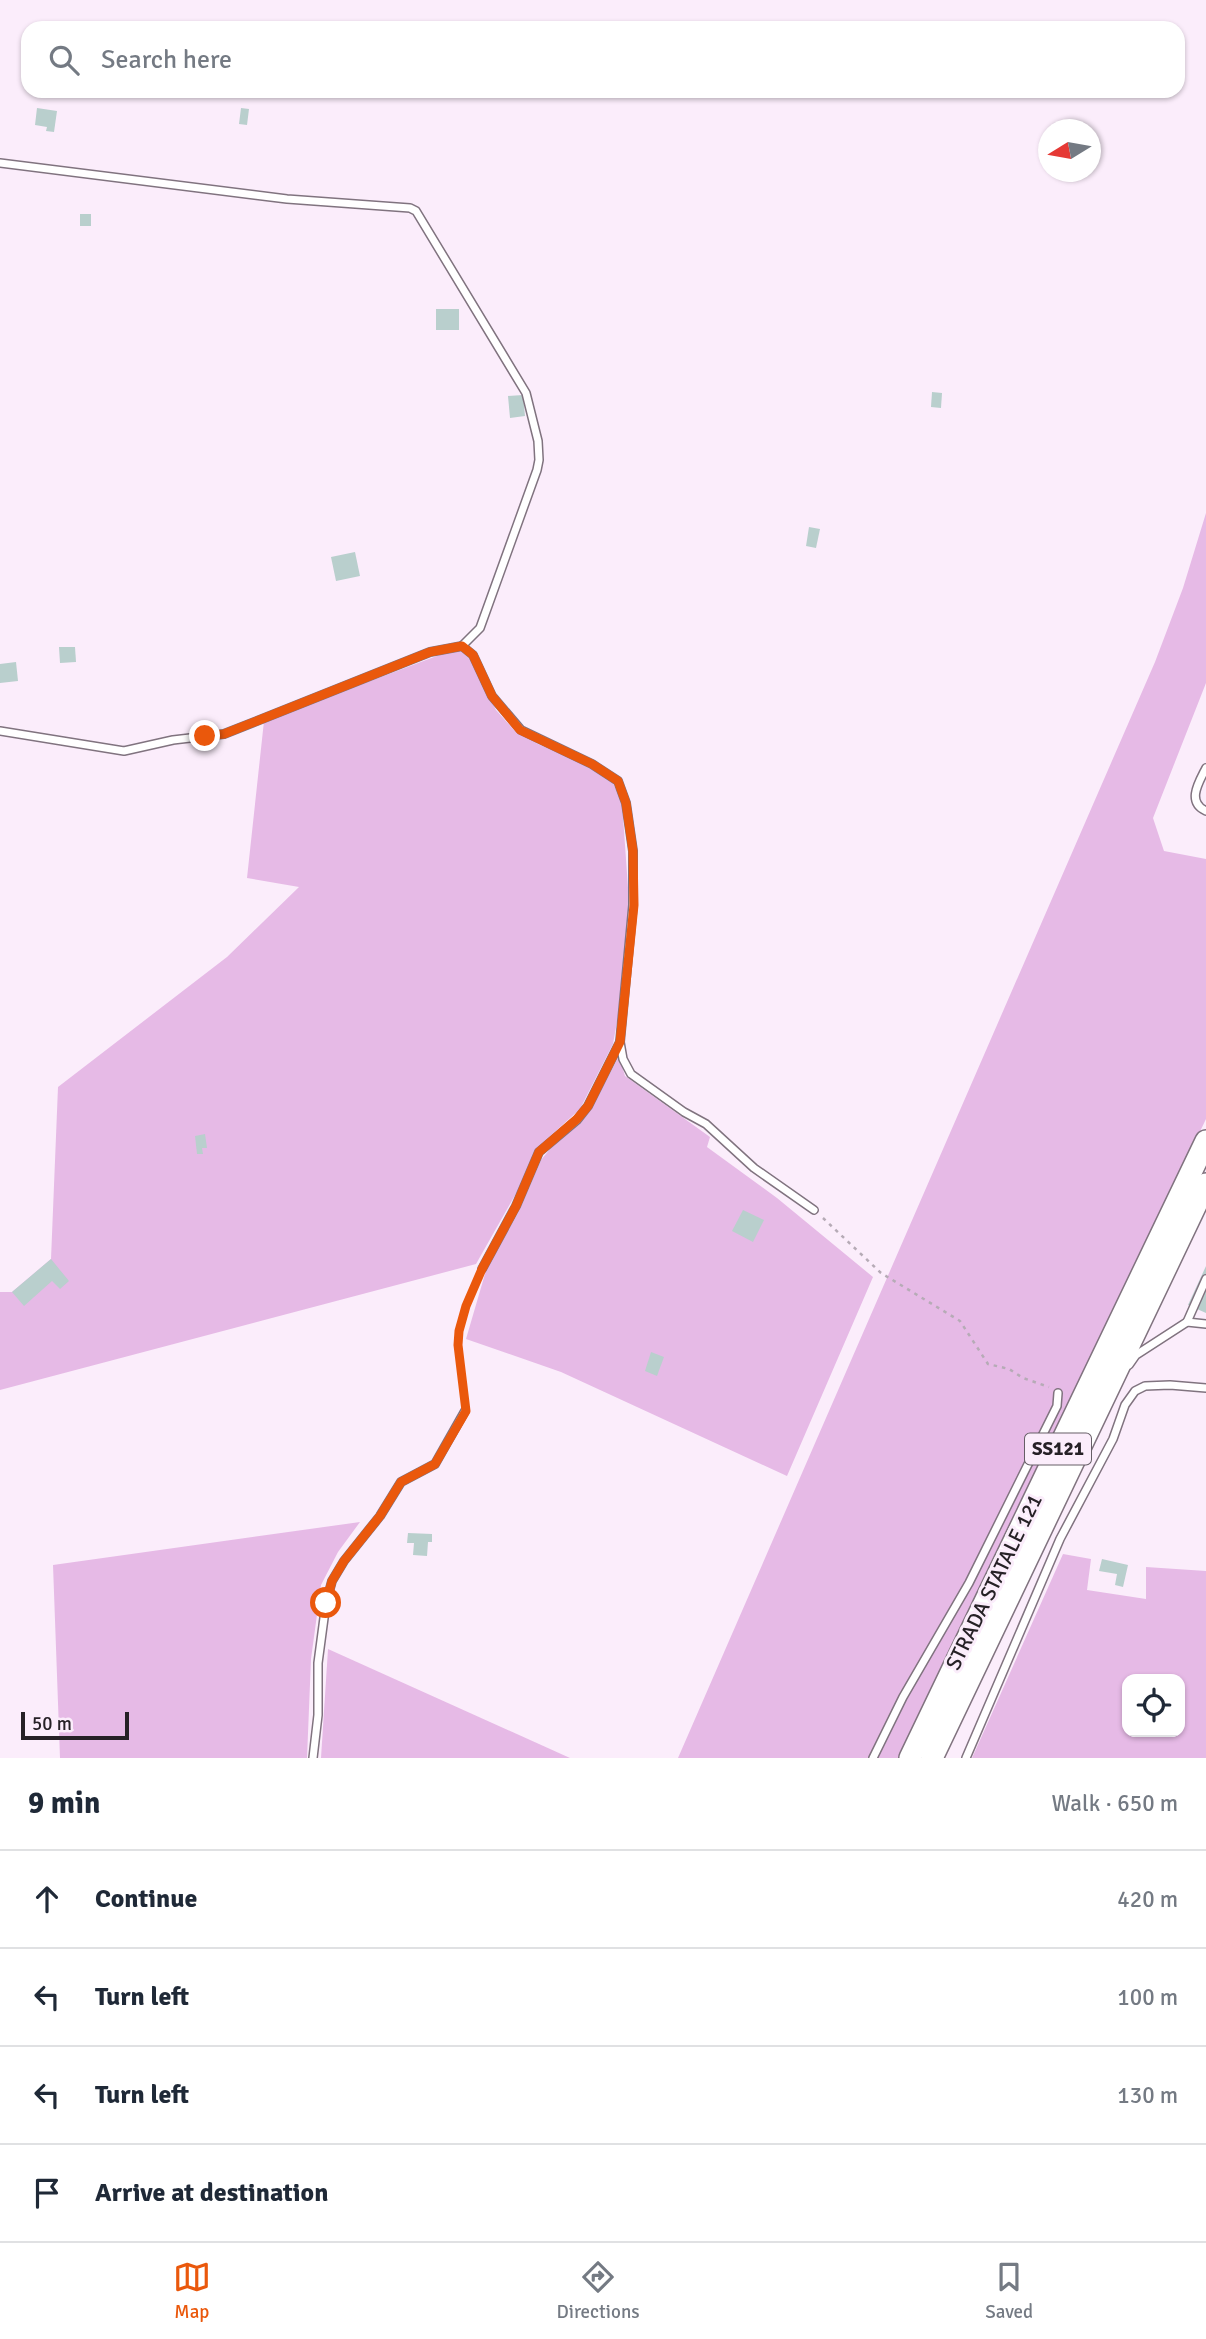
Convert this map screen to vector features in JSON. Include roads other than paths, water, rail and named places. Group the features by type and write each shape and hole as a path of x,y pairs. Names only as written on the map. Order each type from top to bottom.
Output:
{"main road":[{"name":"STRADA STATALE 121","path":"910,1758 1206,1141"},
{"name":"STRADA STATALE 121","path":"932,1758 1206,1184"}],"lane":[{"path":"0,163 287,199 410,208 416,211 526,393 538,441 539,460 480,628 462,646 430,652 224,734 173,740 124,751 0,731"},
{"path":"462,646 473,655 492,696 520,730 592,764 618,781 626,803 633,851 634,905 620,1042 623,1059 631,1074 684,1112 706,1124 754,1168 814,1210"},
{"path":"1206,768 1196,789 1195,800 1200,808 1206,811"},
{"path":"482,1269 516,1206 539,1152 588,1106 620,1042"},
{"path":"1034,1545 1061,1504 1127,1368 1136,1355 1187,1322 1206,1279"},
{"path":"1187,1322 1206,1324"},
{"path":"966,1758 1055,1550 1113,1439 1125,1405 1135,1391 1145,1386 1206,1388"},
{"path":"873,1758 903,1697 975,1570 1057,1406 1058,1393"},
{"path":"313,1758 318,1715 318,1663 326,1603 332,1581 344,1561 380,1516 401,1482 435,1464 466,1411"}]}
